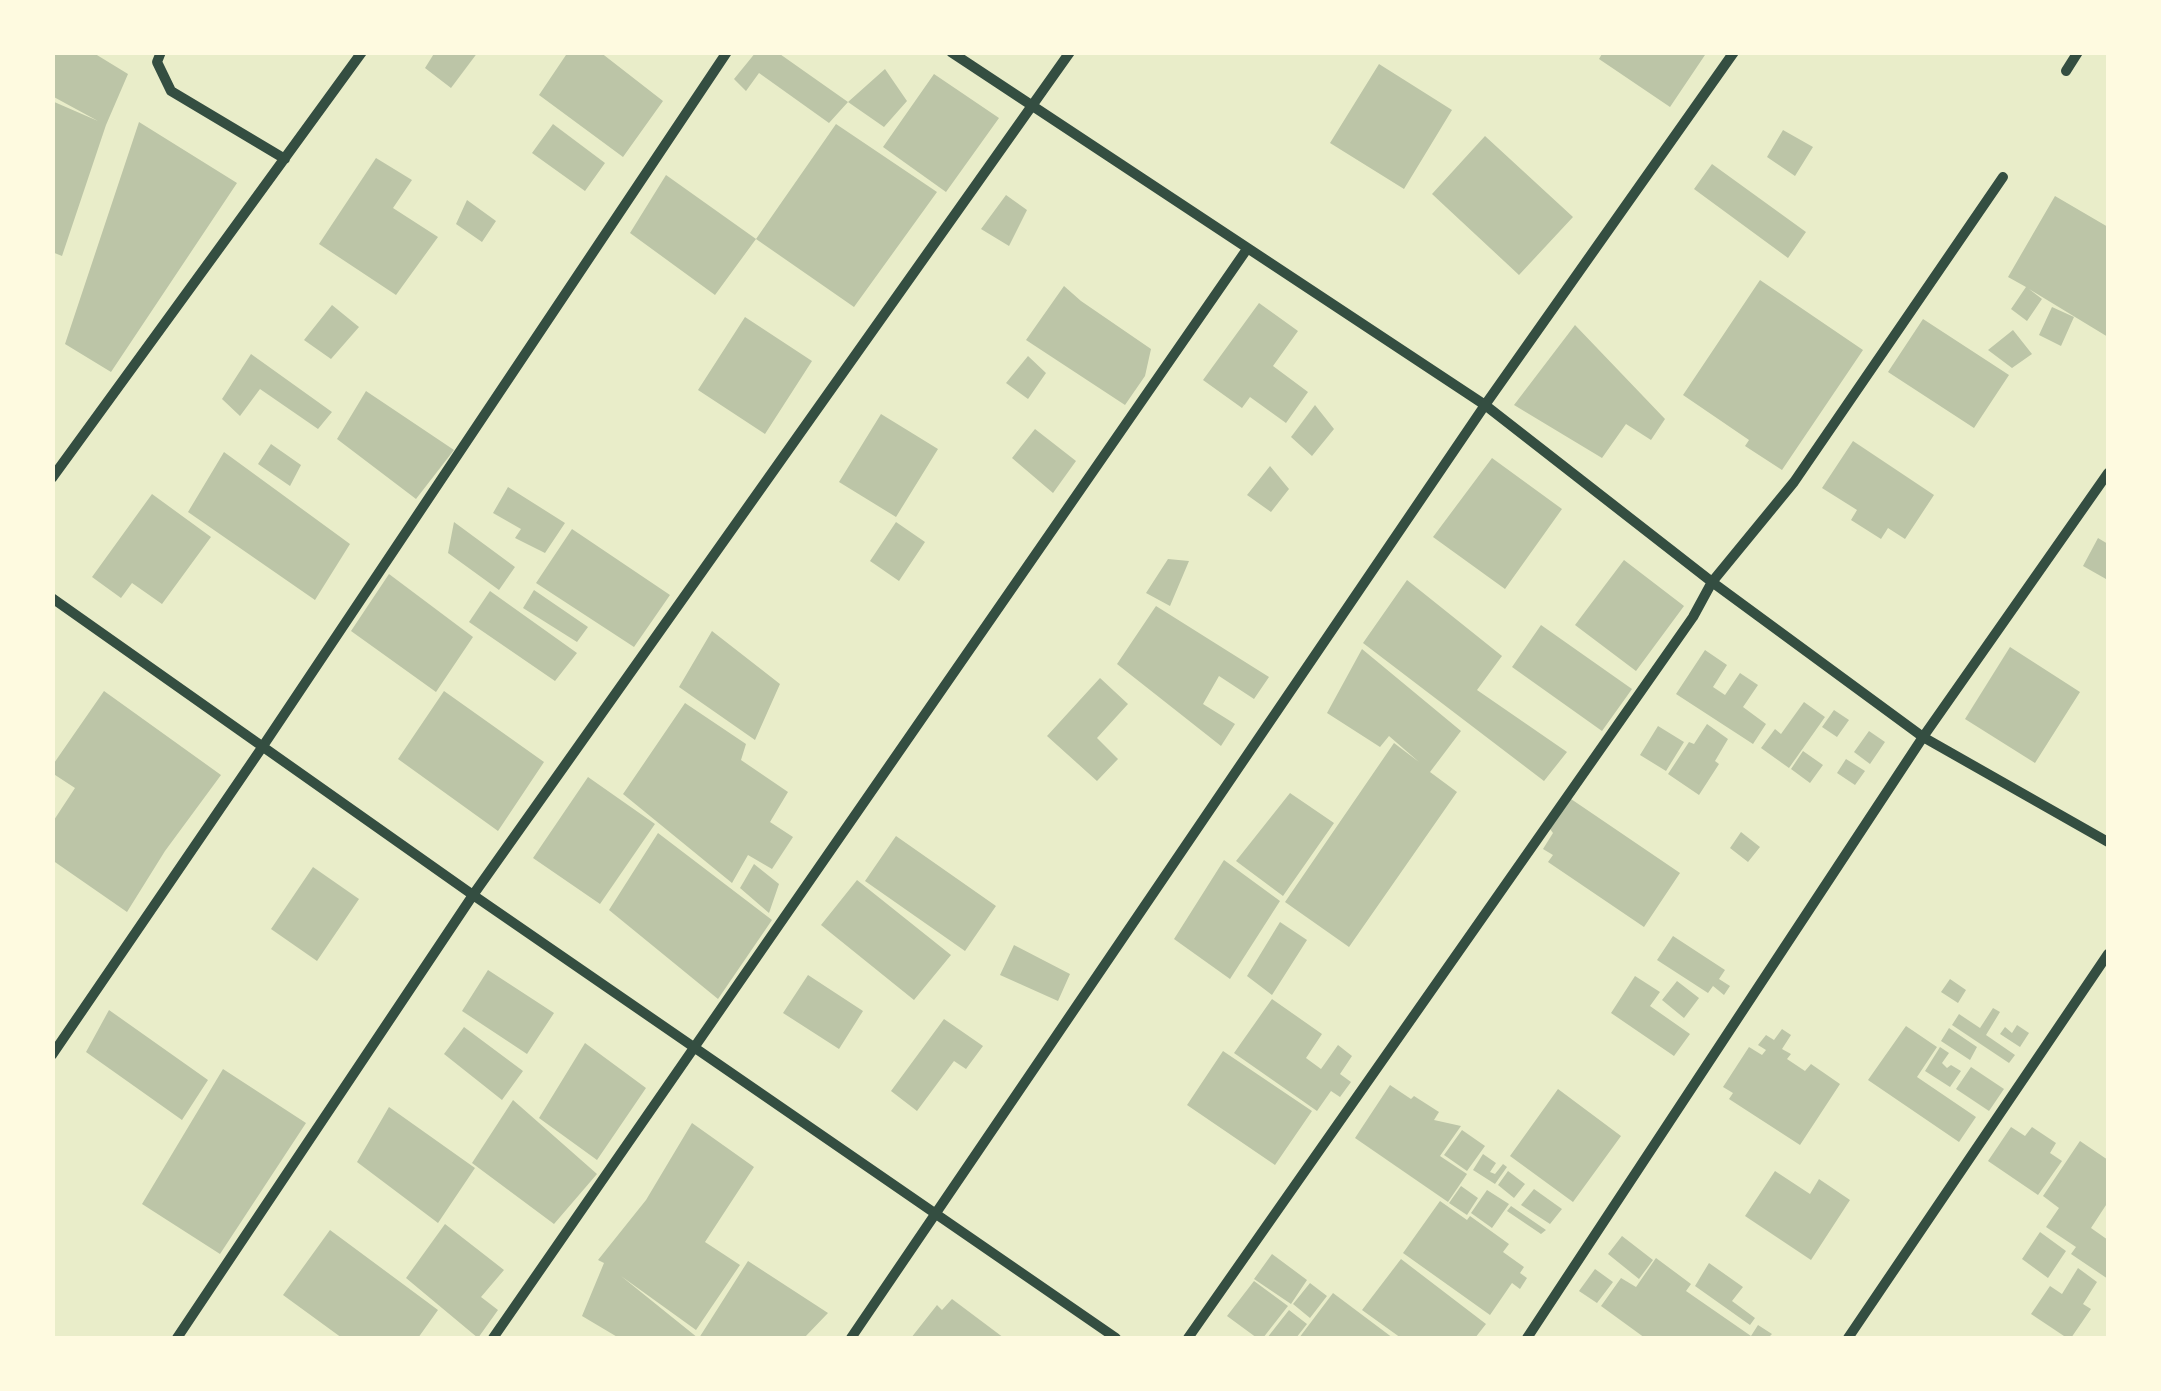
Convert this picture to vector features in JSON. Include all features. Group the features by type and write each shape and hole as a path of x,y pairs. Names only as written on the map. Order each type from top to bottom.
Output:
{"street":[{"path":"161,52 158,62 171,91 285,159"},
{"path":"52,478 362,52"},
{"path":"52,1055 726,52"},
{"path":"951,52 1485,405 1712,582 1922,737 2108,842"},
{"path":"177,1338 473,895 1070,52"},
{"path":"850,1338 1485,405 1734,52"},
{"path":"2066,72 2078,52"},
{"path":"1188,1338 1693,616 1712,582 1794,482 2003,177"},
{"path":"493,1338 1247,249"},
{"path":"1527,1338 1922,737 2108,472"},
{"path":"52,598 473,895 1116,1338"},
{"path":"1848,1338 2108,954"}],"building":[{"path":"52,52 92,52 128,74 106,125 62,256 52,252 52,101 98,121 52,96"},
{"path":"435,52 478,52 451,88 425,68"},
{"path":"568,52 600,52 663,101 623,157 539,95"},
{"path":"756,52 777,52 848,102 829,123 759,73 746,91 734,79"},
{"path":"1603,52 1707,52 1670,107 1599,59"},
{"path":"1379,64 1452,110 1404,189 1330,143"},
{"path":"885,69 907,101 884,127 848,102"},
{"path":"934,74 999,118 946,192 883,147"},
{"path":"139,122 237,183 111,372 65,344"},
{"path":"553,124 605,163 585,191 532,153"},
{"path":"836,124 937,192 854,307 756,239"},
{"path":"1783,130 1813,147 1795,176 1767,157"},
{"path":"1485,136 1573,217 1519,275 1432,194"},
{"path":"376,158 412,180 393,208 438,237 396,295 319,244"},
{"path":"1712,164 1806,232 1788,258 1694,189"},
{"path":"666,175 756,239 715,295 630,233"},
{"path":"1006,195 1027,210 1009,246 981,229"},
{"path":"2055,196 2108,227 2108,337 2029,289 2042,299 2027,321 2011,309 2026,287 2008,277"},
{"path":"467,200 496,221 482,242 456,224"},
{"path":"1760,280 1863,350 1782,470 1745,446 1749,440 1683,395"},
{"path":"1064,286 1151,349 1145,376 1125,405 1026,340"},
{"path":"1259,303 1298,331 1273,366 1308,392 1286,423 1250,397 1242,408 1203,380"},
{"path":"332,305 359,327 331,359 304,340"},
{"path":"2052,307 2074,317 2061,346 2039,335"},
{"path":"745,317 812,361 765,434 698,390"},
{"path":"1923,319 2009,375 1974,428 1888,372"},
{"path":"1575,325 1665,419 1651,440 1626,424 1602,458 1514,405"},
{"path":"2013,330 2032,354 2012,368 1988,350"},
{"path":"251,354 332,412 318,429 260,389 240,416 222,399"},
{"path":"1028,356 1046,373 1028,399 1006,383"},
{"path":"366,391 454,450 416,499 337,439"},
{"path":"1315,405 1334,429 1312,456 1291,437"},
{"path":"881,414 938,449 896,517 839,482"},
{"path":"1035,429 1076,461 1053,493 1012,458"},
{"path":"1853,441 1934,495 1905,539 1888,528 1881,539 1851,520 1857,510 1822,488"},
{"path":"271,444 301,465 290,486 258,464"},
{"path":"224,452 350,544 315,600 188,512"},
{"path":"1492,458 1562,509 1505,589 1433,537"},
{"path":"1270,466 1289,489 1271,512 1247,495"},
{"path":"508,487 565,523 545,553 515,538 521,529 493,513"},
{"path":"152,494 211,537 162,604 132,583 121,598 92,577"},
{"path":"454,522 515,567 499,590 448,553"},
{"path":"896,522 925,542 899,581 870,561"},
{"path":"572,529 670,595 634,647 536,583"},
{"path":"2098,538 2108,544 2106,579 2083,566"},
{"path":"1168,559 1189,561 1170,606 1146,593"},
{"path":"1624,560 1684,606 1636,671 1575,625"},
{"path":"389,574 473,637 436,692 351,631"},
{"path":"1407,580 1502,656 1477,690 1567,752 1544,781 1363,643"},
{"path":"534,590 588,627 577,642 523,608"},
{"path":"490,591 577,653 555,681 469,622"},
{"path":"1156,606 1269,677 1254,699 1219,676 1203,704 1235,724 1221,746 1117,664"},
{"path":"1541,625 1632,689 1602,731 1512,667"},
{"path":"712,631 780,684 755,740 679,687"},
{"path":"2010,647 2080,692 2035,763 1965,719"},
{"path":"1362,649 1461,731 1430,772 1457,792 1349,947 1285,902 1394,743 1419,762 1389,736 1380,747 1327,713"},
{"path":"1705,650 1727,665 1713,687 1725,695 1740,673 1758,685 1743,707 1766,724 1753,744 1676,694"},
{"path":"1100,678 1128,704 1097,738 1118,759 1097,781 1047,736"},
{"path":"104,691 221,775 165,851 127,912 52,860 52,823 75,788 52,773 52,766"},
{"path":"444,691 544,762 498,831 398,759"},
{"path":"1804,702 1825,717 1789,768 1761,748 1775,729 1781,734"},
{"path":"685,703 746,744 741,760 788,792 770,822 793,837 772,869 748,855 732,883 623,794"},
{"path":"1834,710 1849,720 1837,737 1822,727"},
{"path":"1707,724 1728,739 1715,761 1719,764 1699,795 1668,774 1689,742 1694,744"},
{"path":"1658,726 1684,742 1666,771 1640,755"},
{"path":"1869,731 1885,742 1870,764 1854,752"},
{"path":"1803,751 1823,765 1810,783 1791,769"},
{"path":"1846,759 1865,771 1855,785 1837,773"},
{"path":"588,777 655,824 600,904 533,858"},
{"path":"1290,793 1334,823 1283,896 1236,861"},
{"path":"1571,799 1680,873 1644,927 1548,862 1553,855 1543,849 1553,833 1550,829"},
{"path":"1741,832 1760,847 1748,862 1730,848"},
{"path":"658,833 772,920 718,999 609,910"},
{"path":"896,836 996,906 965,951 865,881"},
{"path":"1224,860 1280,901 1230,979 1174,939"},
{"path":"754,864 779,884 769,913 740,888"},
{"path":"313,867 359,899 317,961 271,929"},
{"path":"857,880 951,955 914,1000 821,925"},
{"path":"1280,922 1307,940 1272,995 1247,976"},
{"path":"1673,936 1725,970 1719,979 1730,986 1724,995 1713,986 1708,993 1657,960"},
{"path":"1014,945 1070,974 1058,1001 1000,975"},
{"path":"488,970 554,1013 527,1054 462,1011"},
{"path":"808,975 863,1011 839,1049 783,1013"},
{"path":"1635,976 1660,992 1650,1006 1690,1034 1674,1056 1611,1013"},
{"path":"1950,979 1966,990 1958,1003 1941,992"},
{"path":"1677,981 1699,998 1684,1018 1662,1000"},
{"path":"1272,999 1322,1034 1306,1058 1321,1069 1338,1045 1352,1056 1340,1074 1351,1082 1340,1097 1331,1091 1317,1111 1234,1053"},
{"path":"1993,1008 2000,1012 1986,1035 2015,1055 2009,1063 1952,1025 1959,1014 1980,1028"},
{"path":"109,1010 208,1080 182,1120 86,1052"},
{"path":"944,1019 983,1046 966,1069 954,1061 917,1111 891,1091"},
{"path":"2017,1025 2029,1033 2020,1047 2000,1034 2005,1027 2012,1033"},
{"path":"1906,1026 1937,1047 1917,1077 1976,1117 1959,1142 1868,1080"},
{"path":"464,1027 523,1071 502,1100 444,1054"},
{"path":"1949,1028 1977,1047 1970,1060 1941,1041"},
{"path":"1782,1029 1791,1035 1782,1049 1791,1054 1787,1059 1805,1071 1811,1064 1840,1084 1800,1145 1729,1099 1733,1093 1723,1087 1749,1047 1762,1055 1766,1050 1758,1045 1766,1035 1774,1040"},
{"path":"585,1043 646,1088 597,1160 539,1118"},
{"path":"1940,1047 1949,1053 1942,1063 1961,1071 1950,1087 1925,1071"},
{"path":"1223,1051 1312,1111 1275,1165 1187,1105"},
{"path":"1971,1067 2004,1089 1989,1111 1956,1089"},
{"path":"223,1069 306,1123 220,1254 142,1204"},
{"path":"1390,1085 1439,1112 1434,1120 1461,1126 1440,1156 1467,1174 1448,1202 1355,1138"},
{"path":"1558,1089 1621,1136 1573,1202 1510,1156"},
{"path":"513,1100 597,1174 554,1224 472,1163"},
{"path":"389,1107 475,1168 438,1223 357,1162"},
{"path":"692,1123 754,1167 705,1242 740,1265 696,1330 621,1276 698,1338 619,1338 582,1316 604,1263 598,1260 646,1200"},
{"path":"2011,1127 2025,1136 2032,1127 2056,1143 2050,1153 2062,1161 2038,1195 1988,1161"},
{"path":"1462,1130 1485,1146 1467,1171 1444,1155"},
{"path":"2080,1141 2108,1160 2108,1202 2091,1228 2108,1240 2108,1279 2071,1254 2076,1247 2046,1227 2059,1208 2043,1196"},
{"path":"1483,1154 1496,1163 1490,1172 1495,1174 1503,1164 1507,1167 1495,1184 1473,1170"},
{"path":"1508,1171 1525,1184 1514,1198 1498,1185"},
{"path":"1775,1171 1810,1194 1819,1179 1850,1200 1811,1260 1745,1216"},
{"path":"1461,1186 1478,1198 1467,1215 1449,1203"},
{"path":"1534,1189 1562,1209 1550,1224 1521,1205"},
{"path":"1487,1190 1509,1204 1492,1228 1471,1213"},
{"path":"1440,1201 1467,1220 1470,1216 1509,1244 1503,1252 1524,1267 1520,1273 1527,1278 1520,1289 1512,1283 1490,1315 1403,1253"},
{"path":"1511,1206 1546,1230 1541,1234 1507,1211"},
{"path":"445,1224 504,1270 481,1297 498,1310 478,1338 406,1278"},
{"path":"330,1230 438,1310 418,1338 342,1338 283,1295"},
{"path":"2040,1232 2066,1251 2048,1278 2022,1259"},
{"path":"1622,1236 1653,1260 1639,1279 1608,1254"},
{"path":"1272,1254 1307,1280 1291,1304 1254,1279"},
{"path":"1656,1258 1691,1284 1686,1291 1751,1336 1758,1325 1772,1334 1768,1338 1645,1338 1601,1306 1621,1278 1636,1287"},
{"path":"1401,1259 1486,1324 1475,1338 1401,1338 1362,1310"},
{"path":"748,1261 828,1313 804,1338 699,1338"},
{"path":"1709,1263 1743,1287 1732,1301 1755,1318 1750,1325 1695,1286"},
{"path":"2078,1268 2097,1282 2083,1304 2091,1309 2071,1338 2067,1338 2031,1314 2050,1286 2062,1294"},
{"path":"1595,1269 1613,1282 1597,1303 1579,1291"},
{"path":"1254,1281 1288,1306 1263,1338 1257,1338 1227,1316"},
{"path":"1310,1283 1327,1296 1310,1318 1293,1304"},
{"path":"1333,1293 1393,1338 1299,1338"},
{"path":"952,1299 1004,1338 911,1338 937,1305 942,1310"},
{"path":"1289,1310 1307,1324 1296,1338 1267,1338"}]}
